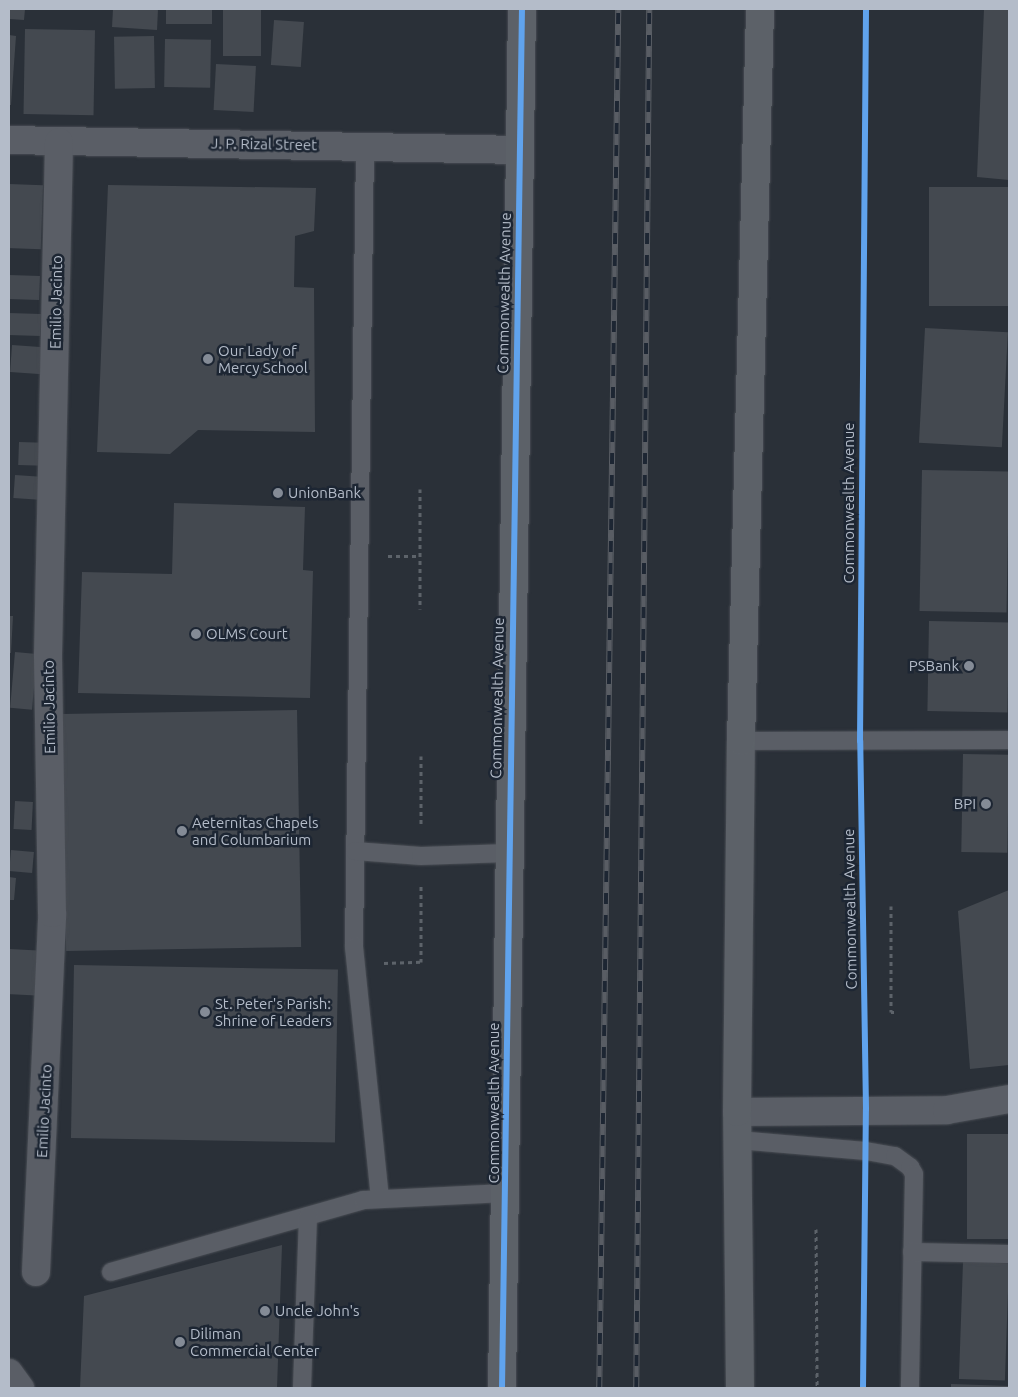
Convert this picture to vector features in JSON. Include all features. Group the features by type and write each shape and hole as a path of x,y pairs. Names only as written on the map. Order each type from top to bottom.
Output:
{"main road":[{"name":"Commonwealth Avenue","path":"502,1388 506,1194 508,853 522,9"},
{"path":"740,1388 737,1112 741,741 760,9"}],"street":[{"name":"J. P. Rizal Street","path":"9,140 519,150"},
{"name":"Emilio Jacinto","path":"36,1272 52,913 48,655 59,142"},
{"path":"737,1112 947,1110 1009,1099"},
{"path":"9,1373 20,1388"}],"lane":[{"path":"364,146 354,946 380,1198"},
{"path":"741,741 1009,740"},
{"path":"355,851 421,856 508,853"},
{"path":"738,1140 866,1151 895,1156 906,1163 914,1174 910,1388"},
{"path":"111,1272 364,1200 506,1194"},
{"path":"302,1388 308,1216"},
{"path":"912,1252 1009,1254"}],"path":[{"path":"420,489 420,609"},
{"path":"891,906 891,1012 894,1012"},
{"path":"816,1229 817,1388"}],"building":[{"path":"9,9 25,9 24,20 9,19"},
{"path":"113,9 158,9 157,30 112,27"},
{"path":"166,9 212,9 212,24 166,24"},
{"path":"223,9 261,9 261,56 223,56"},
{"path":"984,9 1009,9 1009,180 977,177"},
{"path":"274,20 304,22 301,67 271,65"},
{"path":"25,29 95,30 94,115 24,114"},
{"path":"9,35 16,36 11,105 9,105"},
{"path":"154,36 155,88 115,89 114,37"},
{"path":"165,39 211,40 210,88 164,87"},
{"path":"216,64 256,66 254,112 214,110"},
{"path":"9,184 43,185 41,249 9,248"},
{"name":"Our Lady of Mercy School","path":"108,185 316,188 314,231 295,236 294,287 314,288 315,432 198,430 170,454 97,452"},
{"path":"929,187 1009,187 1009,306 929,306"},
{"path":"9,275 40,276 39,300 9,299"},
{"path":"9,313 41,314 40,336 9,335"},
{"path":"925,328 1008,332 1002,447 919,443"},
{"path":"12,345 44,347 42,374 10,372"},
{"path":"19,442 44,443 43,466 18,465"},
{"path":"922,470 1009,472 1007,612 920,611"},
{"path":"15,475 41,477 39,500 13,498"},
{"name":"OLMS Court","path":"174,503 305,507 303,570 313,571 310,698 78,693 82,572 172,574"},
{"path":"9,616 13,616 11,653 9,653"},
{"name":"PSBank","path":"929,621 1009,622 1007,712 927,711"},
{"path":"15,652 37,654 32,710 10,708"},
{"name":"Aeternitas Chapels and Columbarium","path":"297,710 301,947 66,951 62,714"},
{"name":"BPI","path":"963,754 1009,755 1007,853 961,852"},
{"path":"15,801 33,802 32,830 14,829"},
{"path":"11,850 34,852 32,873 9,871"},
{"path":"9,877 16,878 14,900 9,900"},
{"path":"1009,890 1009,1065 970,1069 958,911"},
{"path":"9,949 48,951 46,996 9,994"},
{"name":"St. Peter's Parish: Shrine of Leaders","path":"74,965 338,970 335,1143 71,1138"},
{"path":"967,1134 1009,1134 1009,1239 967,1239"},
{"name":"Diliman Commercial Center","path":"282,1245 277,1388 80,1388 84,1296"},
{"path":"963,1262 1009,1264 1005,1381 959,1379"},
{"path":"951,1384 1009,1386 1009,1388 951,1388"}],"railway":[{"path":"599,1388 618,9"},
{"path":"636,1388 649,9"}],"cycle path":[{"path":"502,1388 522,9"},
{"path":"863,1388 866,1109 860,741 866,9"}],"place":[{"name":"Our Lady of Mercy School","path":"208,359"},
{"name":"UnionBank","path":"278,493"},
{"name":"OLMS Court","path":"196,634"},
{"name":"PSBank","path":"969,666"},
{"name":"BPI","path":"986,804"},
{"name":"Aeternitas Chapels and Columbarium","path":"182,831"},
{"name":"St. Peter's Parish: Shrine of Leaders","path":"205,1012"},
{"name":"Uncle John's","path":"265,1311"},
{"name":"Diliman Commercial Center","path":"180,1342"}]}
